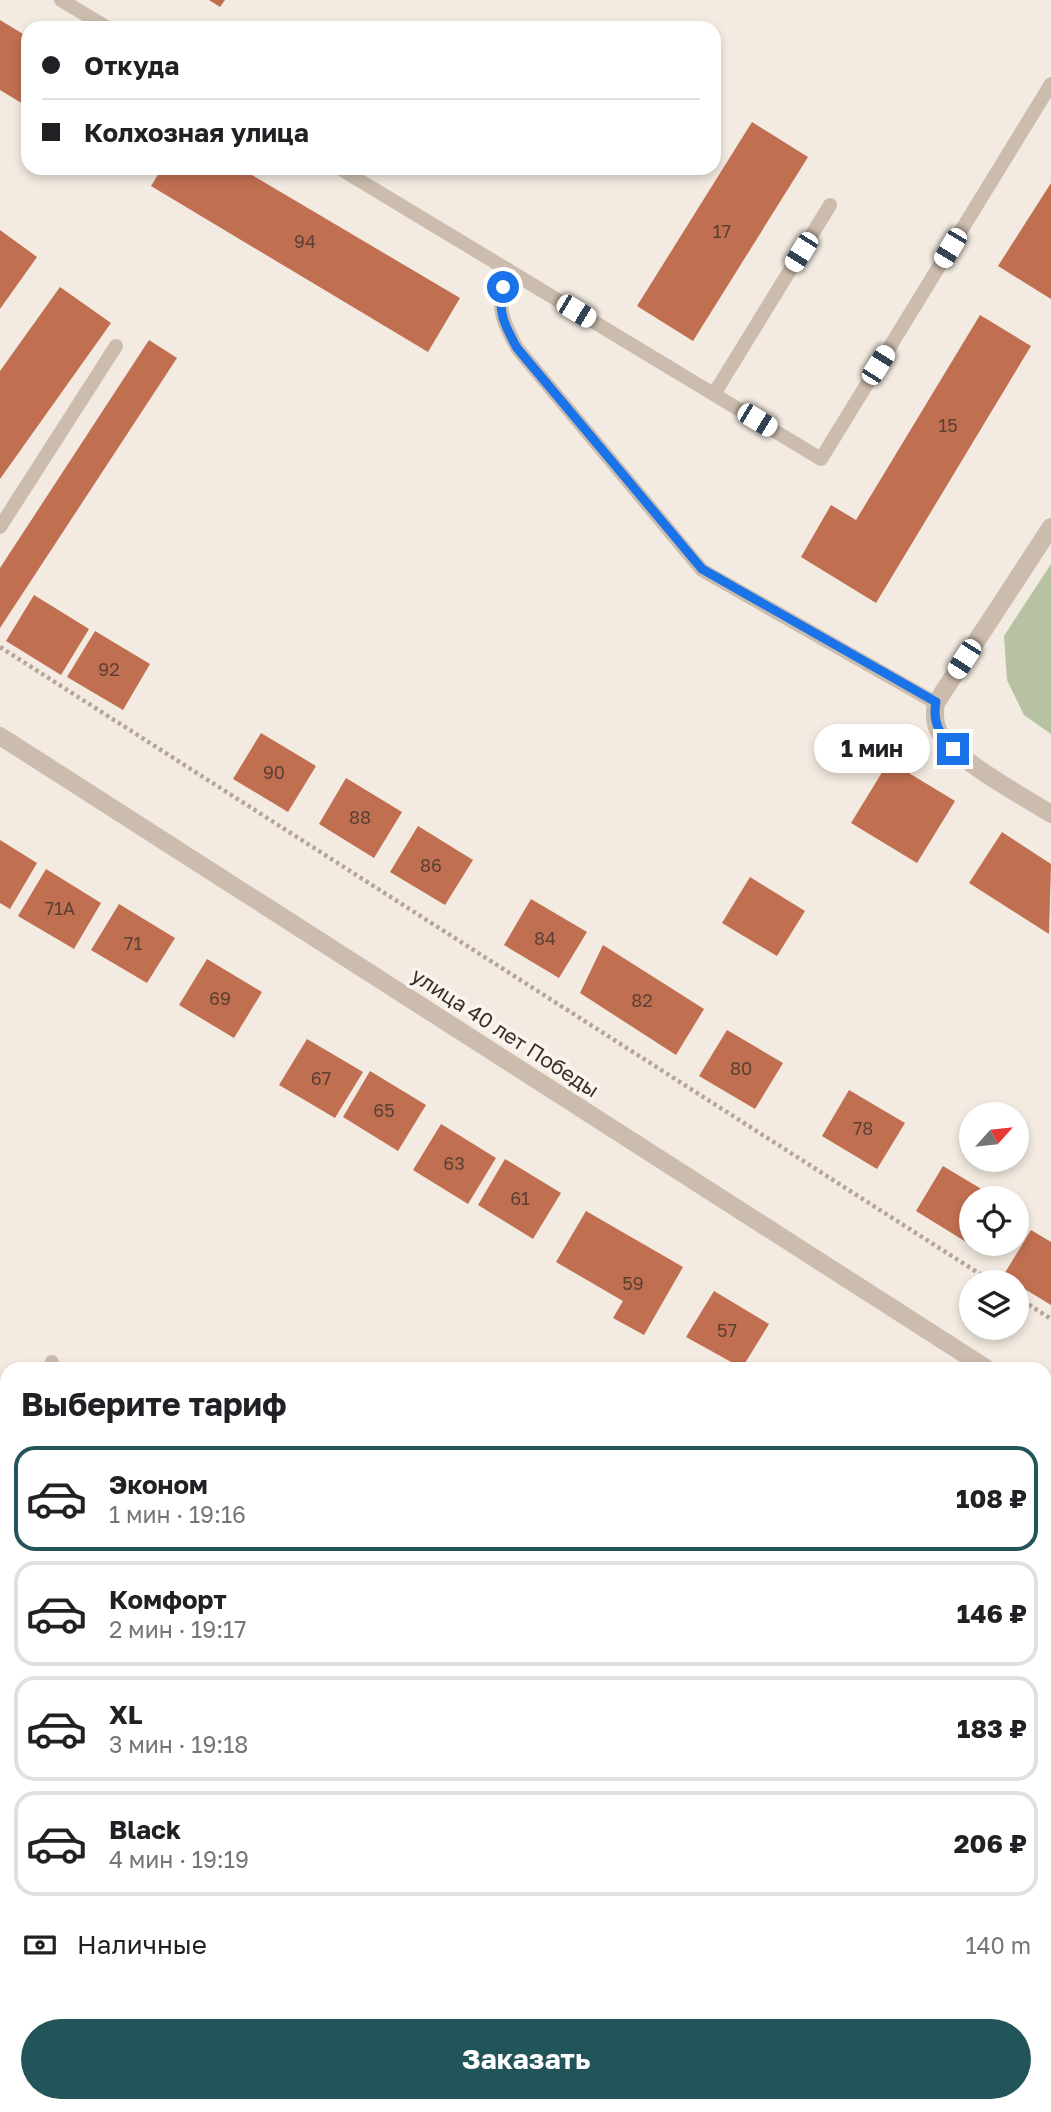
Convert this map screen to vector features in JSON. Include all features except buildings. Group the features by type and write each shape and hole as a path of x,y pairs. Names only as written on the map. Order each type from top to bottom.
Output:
{"street":[{"path":"1051,527 936,702 933,716 939,732 953,749 1051,814"},
{"name":"улица 40 лет Победы","path":"0,736 977,1362"}],"lane":[{"path":"61,0 96,21"},
{"path":"351,175 821,459 1051,84"},
{"path":"714,394 831,205"},
{"path":"507,269 499,306 503,322 517,348 702,569 936,702"},
{"path":"0,527 116,346"}],"path":[{"path":"0,647 974,1270"},
{"path":"1029,1305 1051,1319"}],"green space":[{"path":"1051,564 1051,734 1024,715 1007,680 1004,636"}],"route":[{"path":"503,287 499,306 503,322 517,348 702,569 936,702 933,716 939,732 953,749"}]}
